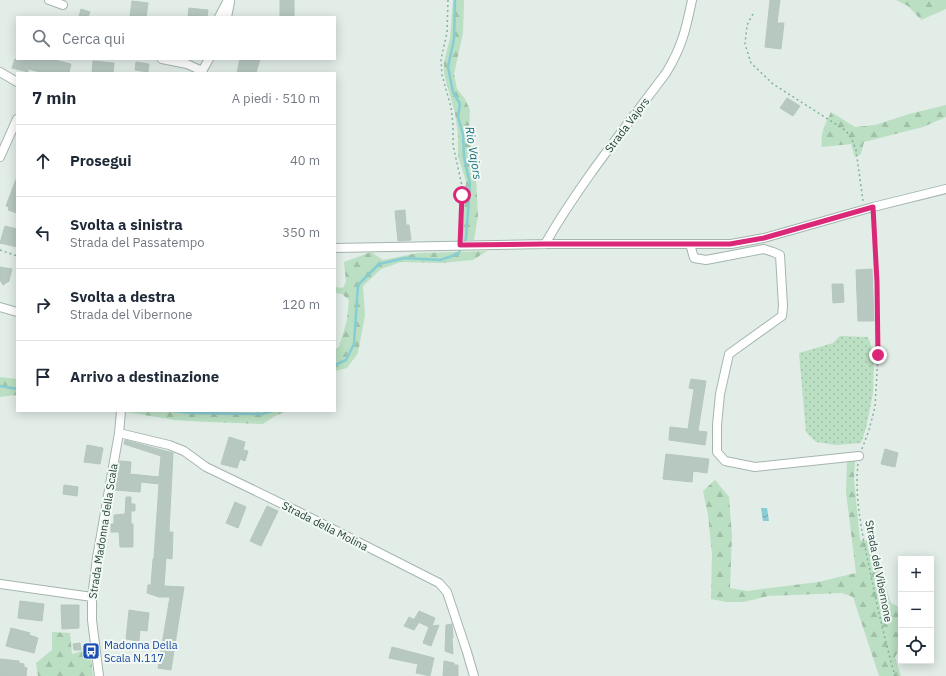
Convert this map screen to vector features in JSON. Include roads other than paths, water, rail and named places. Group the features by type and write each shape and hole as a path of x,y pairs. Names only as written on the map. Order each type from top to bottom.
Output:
{"street":[{"path":"49,0 63,5"},
{"path":"220,16 229,0"},
{"path":"228,16 229,0"},
{"name":"Strada Vajors","path":"545,244 557,222 588,177 666,73 677,56 685,34 692,0"},
{"path":"167,60 187,64 201,72 208,60"},
{"path":"0,72 16,81"},
{"path":"0,157 16,121"},
{"path":"336,248 545,244 730,244 764,238 873,207 946,189"},
{"path":"690,244 694,258 706,260 764,250 780,255 783,306 782,316 729,354 720,394 717,425 717,452 725,461 755,466 859,456"},
{"path":"0,307 16,312"},
{"name":"Strada Madonna della Scala","path":"99,676 92,620 92,596 97,558 119,433 121,412"},
{"name":"Strada della Molina","path":"119,433 170,445 184,451 206,467 439,583 447,592 474,676"},
{"path":"0,584 92,596"}],"water":[{"path":"761,508 767,508 769,521 763,521"}],"waterway":[{"name":"Rio Vajors","path":"336,365 346,360 354,344 358,285 379,264 405,258 440,260 458,254 466,239 470,184 464,157 463,135 458,117 460,104 453,92 448,67 454,39 455,0"},
{"name":"Rio Vajors","path":"0,386 16,389"},
{"name":"Rio Vajors","path":"182,412 262,414 269,412"}],"place":[{"name":"Madonna Della Scala N.117","path":"91,651"}]}
